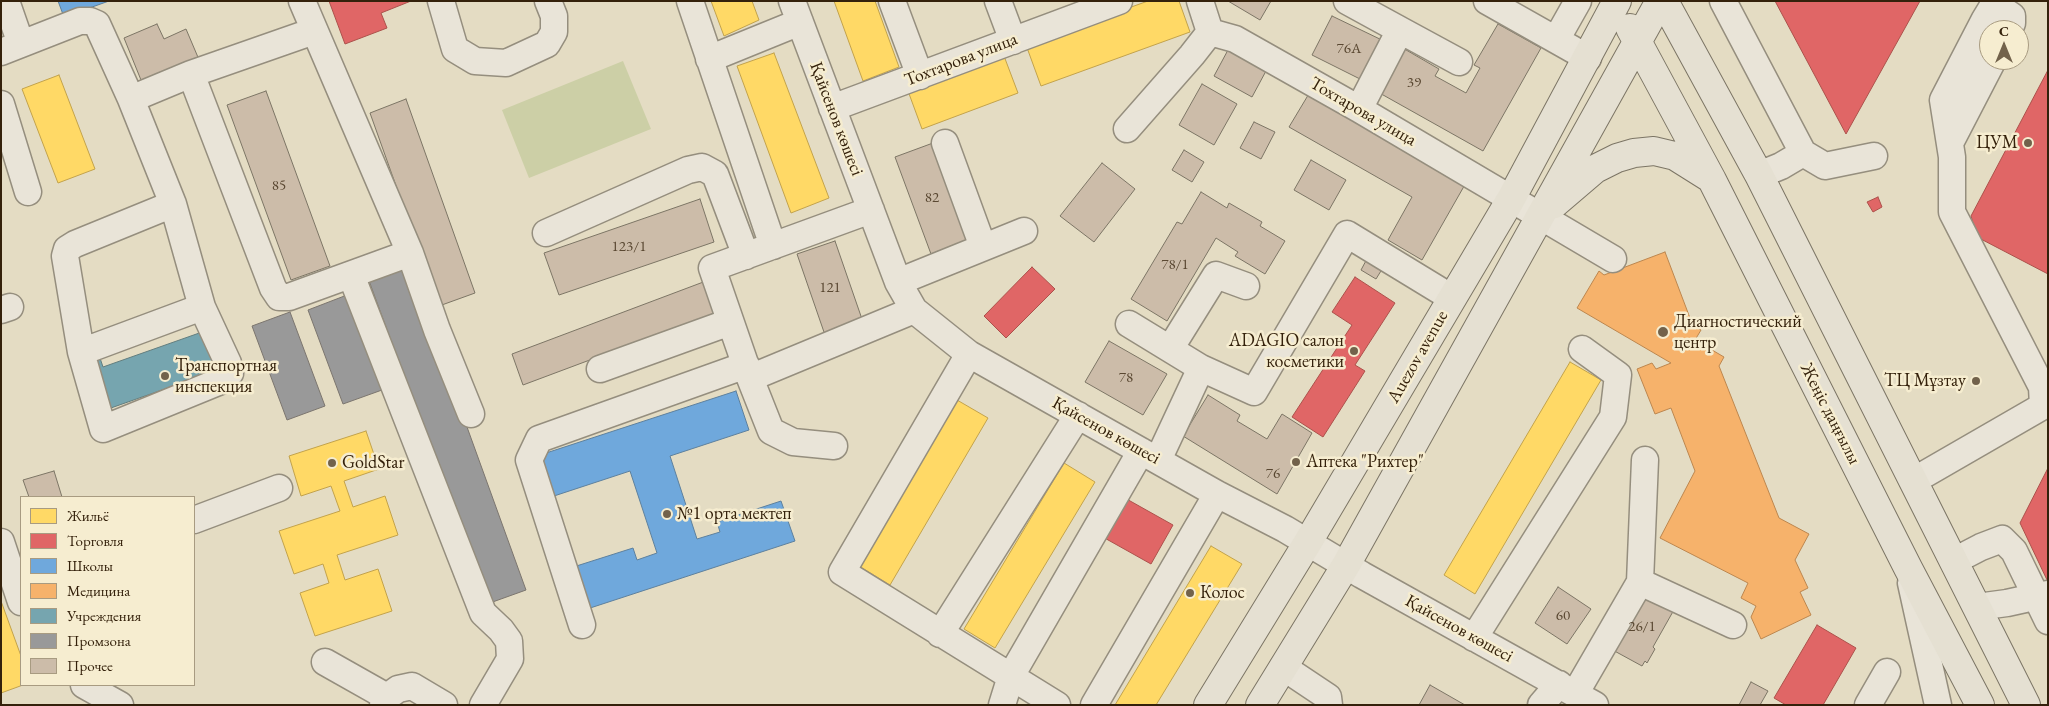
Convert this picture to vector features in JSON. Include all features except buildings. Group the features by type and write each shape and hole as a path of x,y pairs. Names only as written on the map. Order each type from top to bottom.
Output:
{"main road":[{"path":"1260,705 1346,565 1660,1"},
{"path":"1664,1 1759,174 2026,705"},
{"name":"Жеңіс даңғылы","path":"1621,2 1638,42 1712,180 1908,568 1980,705"},
{"name":"Auezov avenue","path":"1208,705 1308,542 1459,287 1621,2"},
{"path":"1540,216 1595,169 1617,158 1634,153 1654,150 1675,156 1712,180"},
{"path":"1459,287 1497,294"}],"street":[{"path":"6,1 11,48 80,21 90,21 97,24 131,99 173,204 202,307 228,363 230,373 223,380 103,429 81,352 65,256 67,249 173,204"},
{"path":"302,1 410,253 437,330 471,414"},
{"path":"441,1 455,49 475,61 506,63 547,44 554,32 554,16 548,1"},
{"path":"690,1 773,246"},
{"path":"892,1 920,76"},
{"path":"998,1 1013,40"},
{"name":"Тохтарова улица","path":"832,108 1118,1"},
{"path":"1347,1 1459,62"},
{"path":"1487,1 1588,58"},
{"path":"1556,40 1578,1"},
{"path":"1723,1 1803,153 1825,166 1874,156"},
{"path":"1913,480 2043,406 2042,387 1952,212 1952,157 1943,100 1995,3 2012,16 2012,20"},
{"path":"1127,129 1192,56 1205,11"},
{"name":"Тохтарова улица","path":"1205,11 1235,39 1359,109 1612,259"},
{"path":"709,59 796,12"},
{"name":"Қайсенов көшесі","path":"796,12 898,282 914,310 969,354 1217,494 1308,542 1474,638 1576,694"},
{"path":"131,99 191,74 314,30"},
{"path":"1359,109 1400,30"},
{"path":"1950,143 1988,70"},
{"path":"191,74 273,288 279,297 289,297 410,253"},
{"path":"1,104 28,192"},
{"path":"945,143 983,247"},
{"path":"1759,174 1781,166 1803,153"},
{"path":"546,233 688,170 702,167 715,174 746,256"},
{"path":"834,446 793,442 771,431 748,372 712,268 870,210"},
{"path":"898,282 1024,231"},
{"path":"1129,324 1200,368 1254,392 1347,234 1459,287"},
{"path":"351,275 484,613 509,641 510,658 483,705"},
{"path":"1170,349 1216,275 1246,286"},
{"path":"81,352 202,307"},
{"path":"582,624 529,460 539,439 748,372 914,310"},
{"path":"600,369 730,322"},
{"path":"1474,638 1612,417 1618,375 1582,349"},
{"path":"969,354 842,572 1057,705"},
{"path":"1002,705 1011,676 1150,455 1200,368"},
{"path":"940,634 1078,415"},
{"path":"1541,705 1576,694 1640,582 1645,460"},
{"path":"195,520 279,488"},
{"path":"1094,705 1217,494"},
{"path":"1954,561 2002,539 2014,551 2041,596 2048,620"},
{"path":"1,542 20,597"},
{"path":"1908,568 1938,705"},
{"path":"1640,582 1733,624"},
{"path":"1977,607 2041,596"},
{"path":"325,662 385,701 398,689 412,686 444,705"},
{"path":"1283,667 1328,696 1329,705"},
{"path":"1868,705 1887,672"},
{"path":"86,686 120,705"}],"green space":[{"path":"623,61 651,129 529,178 502,110"}],"place":[{"name":"ЦУМ","path":"2028,143"},
{"name":"Диагностический центр","path":"1663,332"},
{"name":"ADAGIO салон косметики","path":"1354,351"},
{"name":"Транспортная инспекция","path":"165,376"},
{"name":"ТЦ Мұзтау","path":"1976,381"},
{"name":"Аптека \"Рихтер\"","path":"1296,462"},
{"name":"GoldStar","path":"332,463"},
{"name":"№1 орта мектеп","path":"667,514"},
{"name":"Колос","path":"1190,593"}]}
